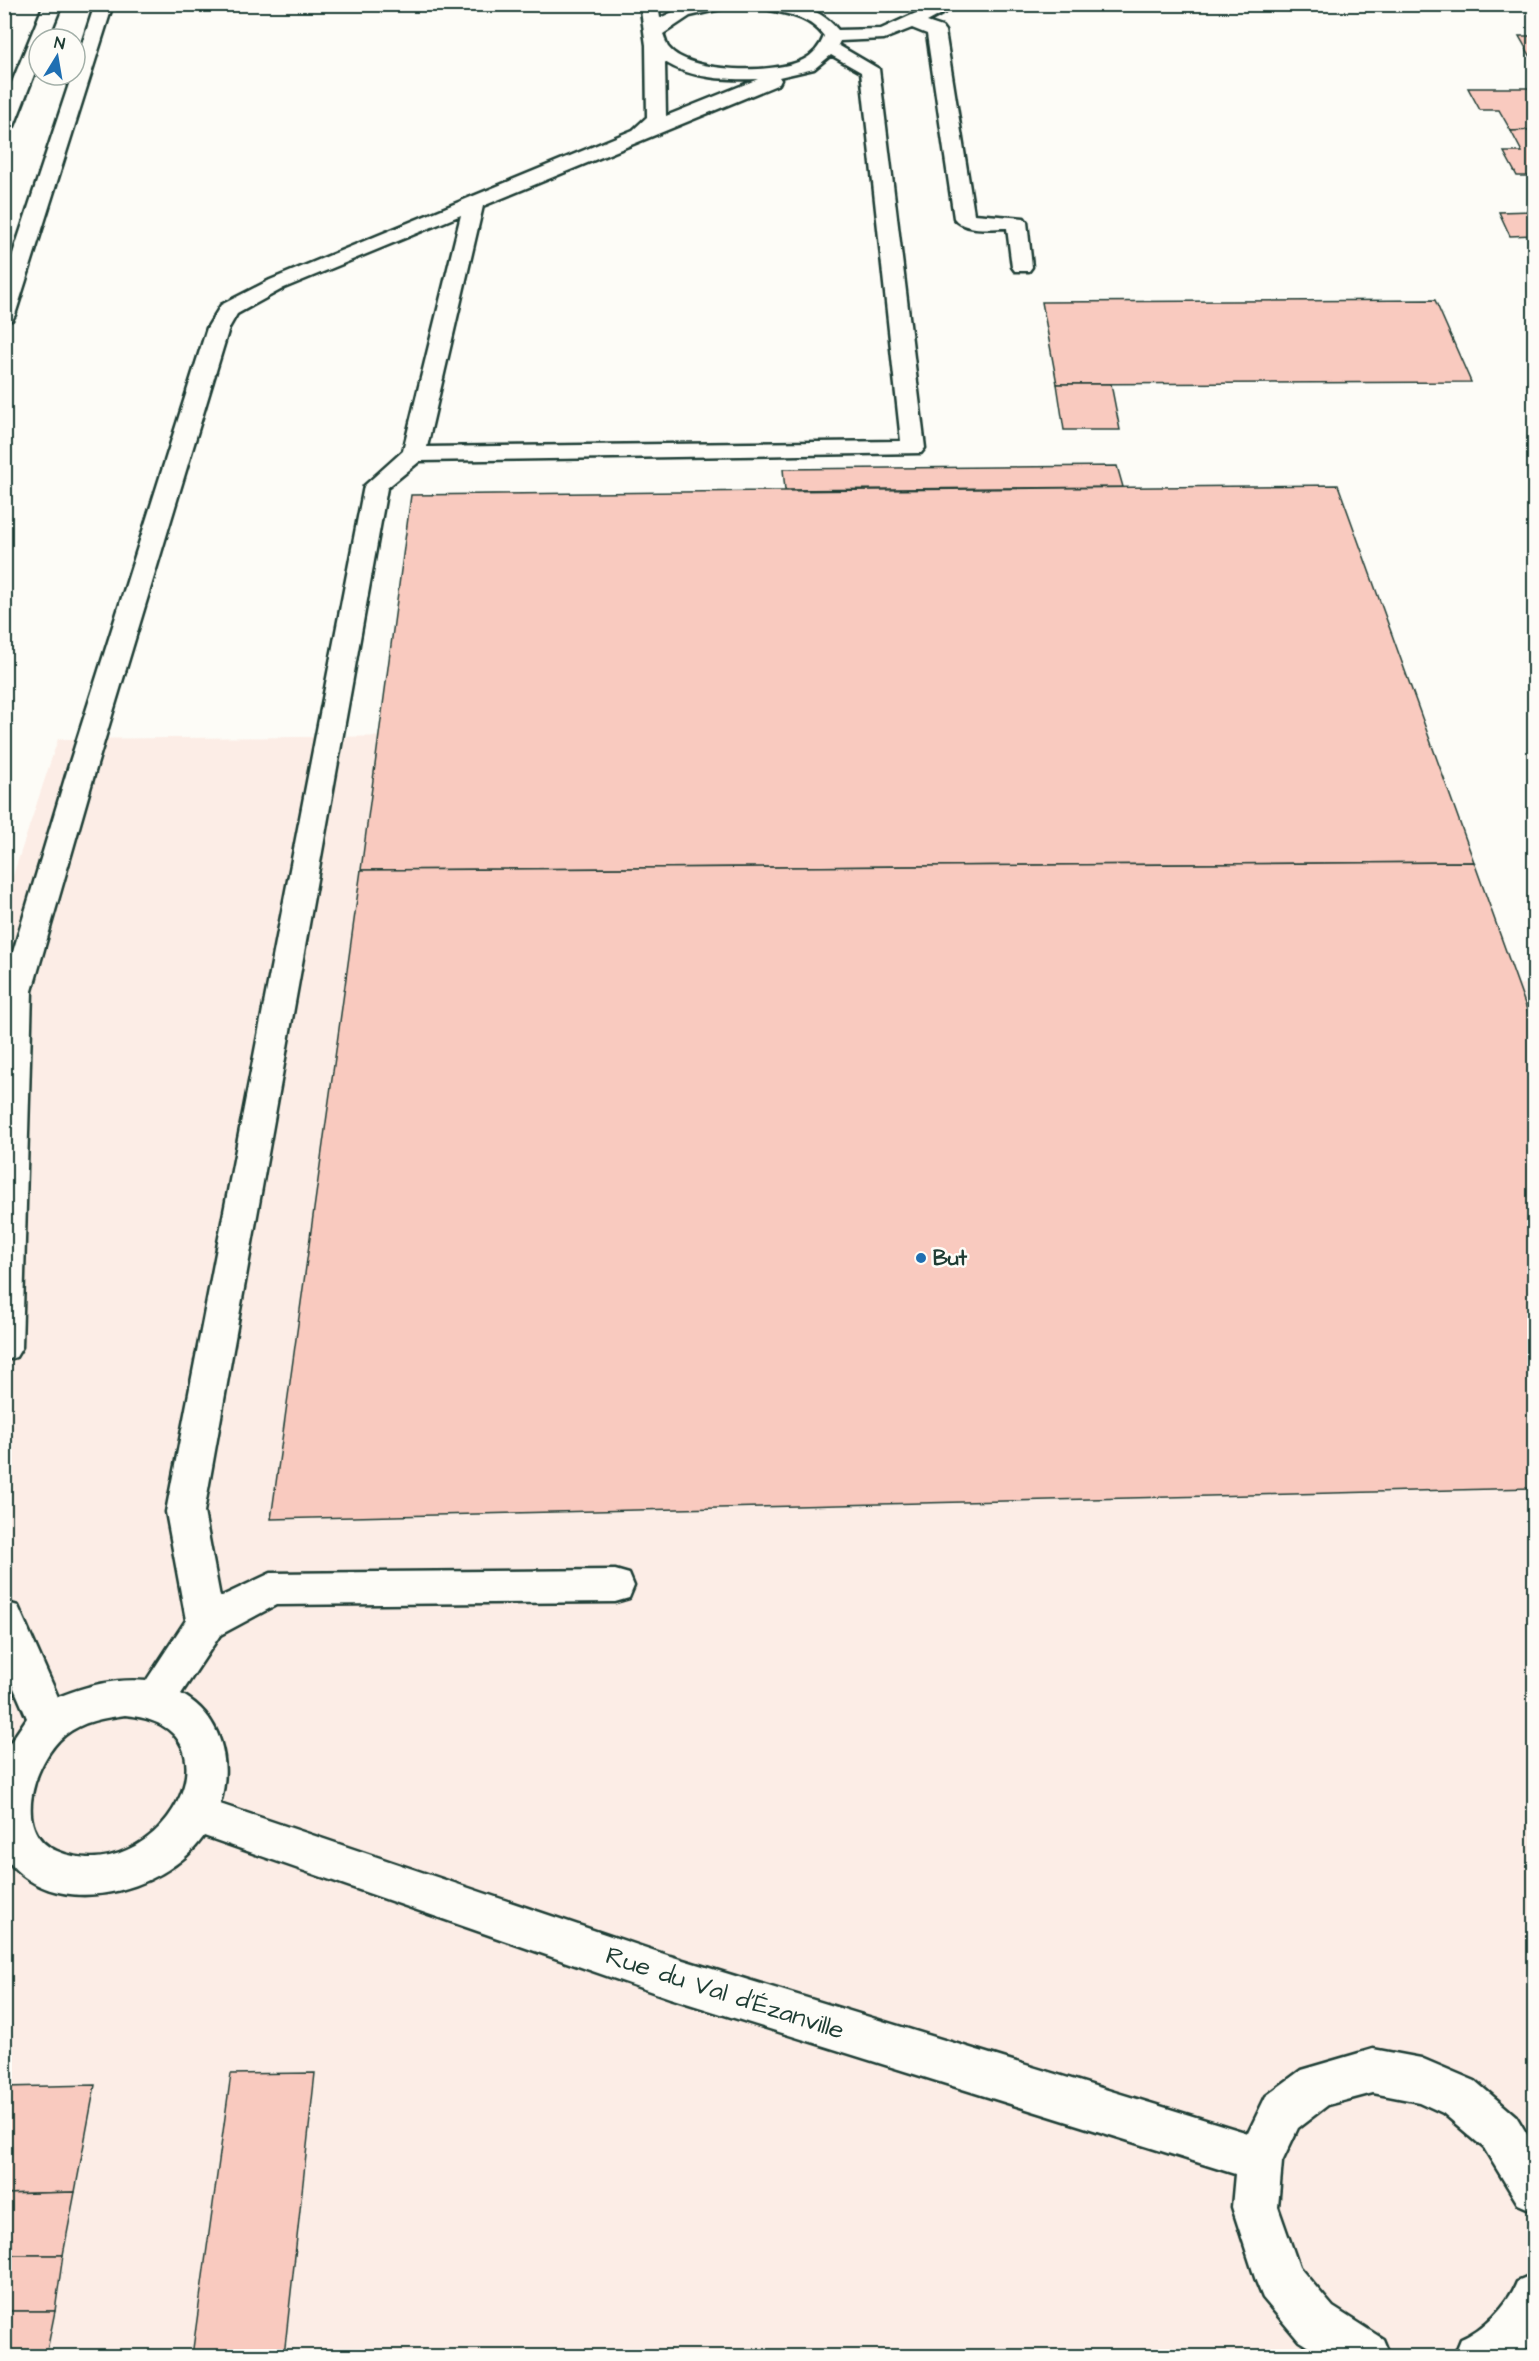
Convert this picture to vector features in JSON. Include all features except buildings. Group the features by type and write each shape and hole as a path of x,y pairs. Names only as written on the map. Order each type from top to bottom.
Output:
{"main road":[{"path":"44,27 53,4"},
{"path":"4,315 104,4"},
{"path":"649,4 654,45 664,56 683,65 739,74 801,67"},
{"path":"640,134 657,119 654,33 663,22 681,13 719,4"},
{"path":"414,454 913,448 870,69 831,42 826,25 811,15 768,4"},
{"path":"4,1347 17,991 83,765 218,328 229,310 247,298 801,67 831,42 884,34 951,4"},
{"path":"912,22 936,31 964,218 977,222 1017,222 1022,267"},
{"path":"4,126 27,69"},
{"path":"4,272 72,99"},
{"path":"206,1623 185,1512 376,486 414,454 474,203"},
{"path":"155,1701 206,1623 271,1589 615,1586"},
{"path":"4,1618 50,1724"},
{"path":"125,1697 155,1701 180,1713 198,1732 207,1758 206,1787 195,1814 174,1842 144,1862 109,1874 75,1876 44,1867 21,1847 9,1822 7,1791 16,1762 37,1736 64,1714 94,1701 125,1697"},
{"name":"Rue du Val d'Ézanville","path":"195,1814 670,1977 1259,2159"},
{"path":"1366,2356 1316,2324 1280,2281 1255,2207 1259,2159 1282,2112 1317,2086 1373,2071 1421,2080 1459,2097 1500,2132 1534,2188"},
{"path":"1478,2356 1492,2351 1532,2307 1534,2299"}],"shaded area":[{"path":"1426,728 1519,984 1534,984 1534,2356 5,2356 4,903 58,739"}],"place":[{"name":"But","path":"921,1258"}]}
